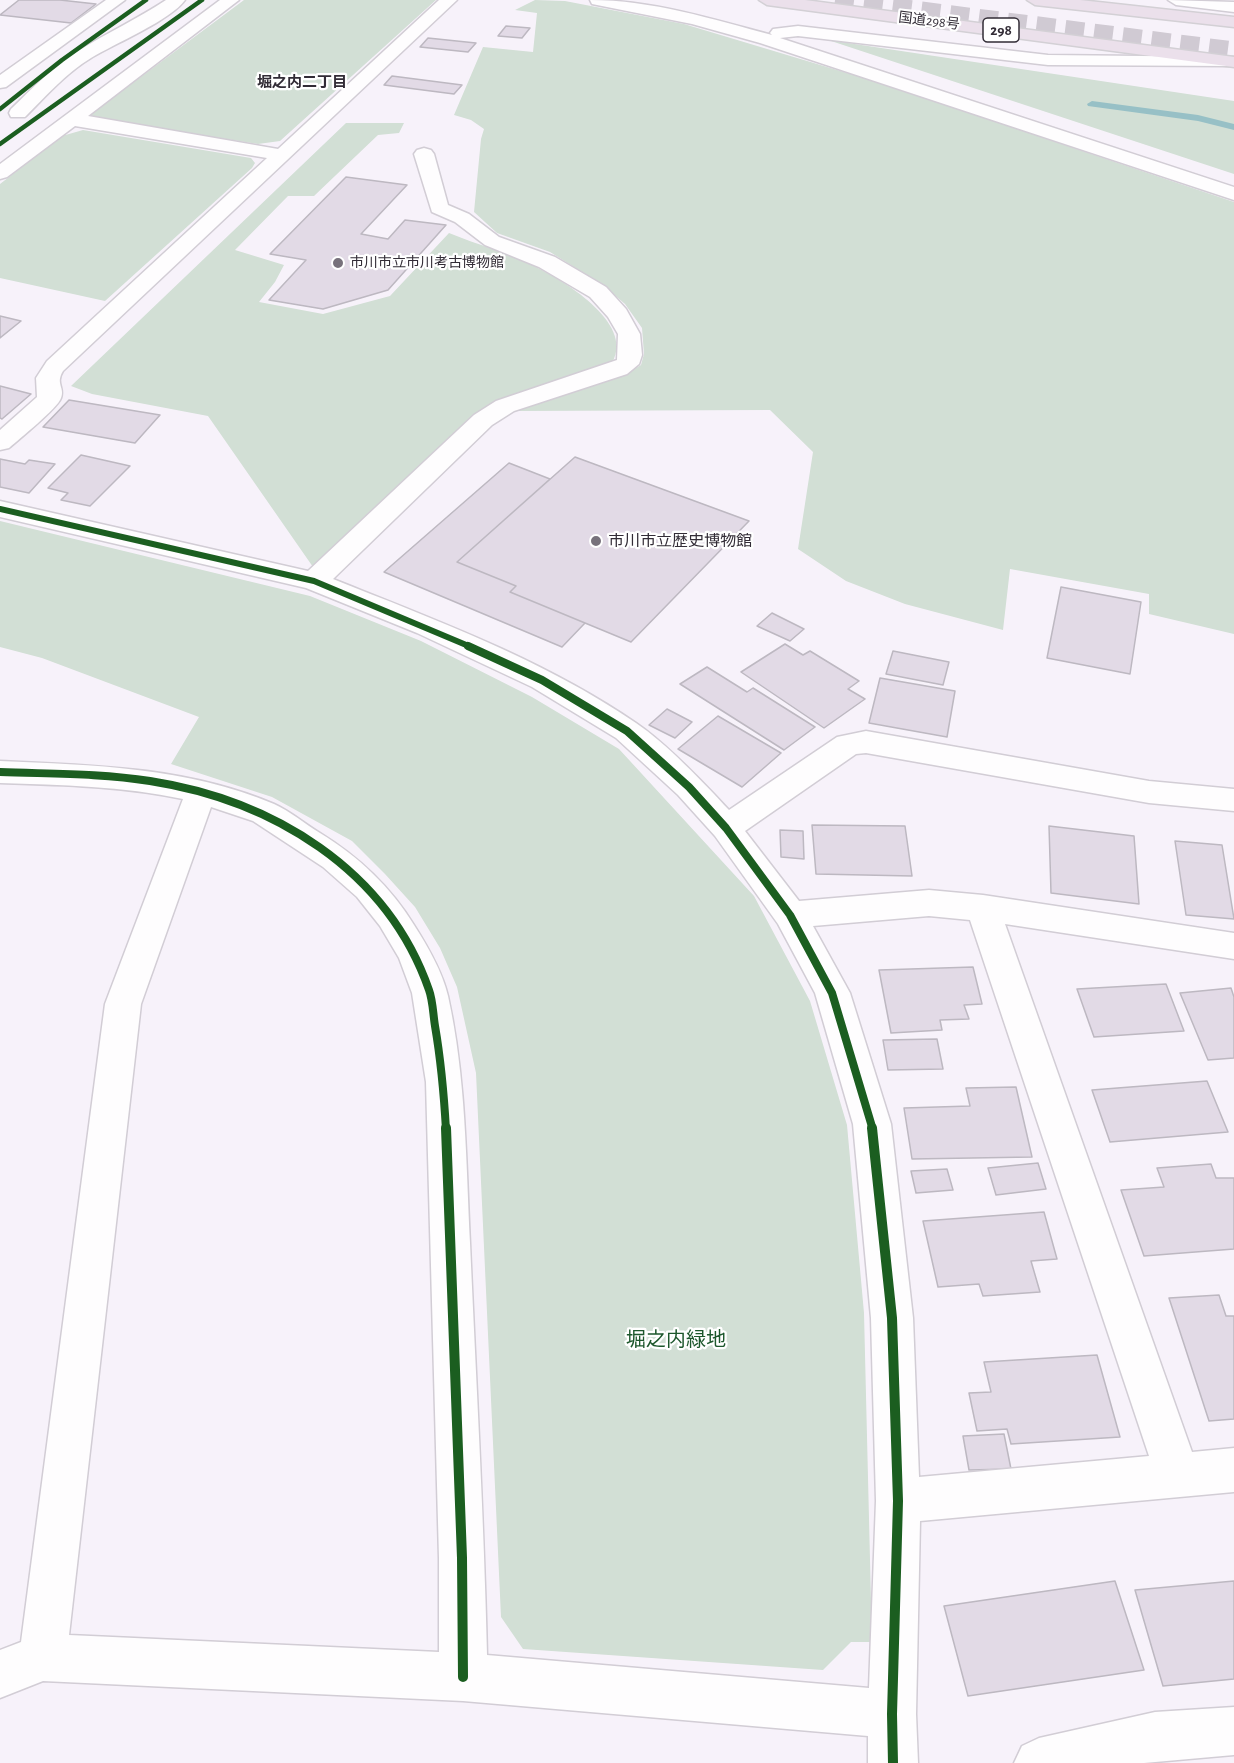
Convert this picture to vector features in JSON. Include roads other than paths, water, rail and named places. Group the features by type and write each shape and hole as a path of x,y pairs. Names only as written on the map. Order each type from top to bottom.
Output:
{"highway":[{"name":"国道298号","path":"767,0 1231,62"},
{"name":"298","path":"1035,0 1234,22"}],"street":[{"path":"0,83 117,0"},
{"path":"18,113 44,87 97,46 146,21 177,0"},
{"path":"0,173 231,0"},
{"path":"0,443 49,399 50,393 45,384 47,376 55,366 449,0"},
{"path":"598,0 694,19 766,39 1234,194"},
{"path":"1176,0 1234,7"},
{"path":"0,126 92,70 127,44 146,21"},
{"path":"766,39 779,33 798,30 1048,60 1231,62"},
{"path":"29,61 68,67"},
{"path":"92,70 131,76"},
{"path":"70,119 281,155"},
{"path":"314,581 483,420 505,406 619,369 627,364 630,355 628,334 618,314 598,292 547,262 492,241 462,218 439,208 424,154"},
{"path":"0,508 314,581 426,627 542,680 627,731 689,787 726,828 790,915 832,993 872,1124 892,1318 898,1501 892,1713 893,1763"},
{"path":"726,828 848,746 866,742 1149,792 1234,800"},
{"path":"0,772 150,781 201,792 264,813 335,858 369,888 392,917 415,955 430,993 444,1082 462,1558 464,1677"},
{"path":"43,1657 123,1004 201,792"},
{"path":"790,915 929,903 983,908 1234,946"},
{"path":"983,908 1178,1476"},
{"path":"898,1501 1234,1470"},
{"path":"0,1674 43,1657 464,1677 892,1713"},
{"path":"1039,1763 1155,1736 1234,1731"}],"waterway":[{"path":"1092,104 1198,118 1234,127"}],"tunnel":[{"path":"835,0 1234,51"}],"place":[{"name":"市川市立市川考古博物館","path":"338,263"},
{"name":"市川市立歴史博物館","path":"596,541"}],"district":[{"name":"堀之内二丁目","path":"302,82"}],"park label":[{"name":"堀之内緑地","path":"676,1340"}]}
